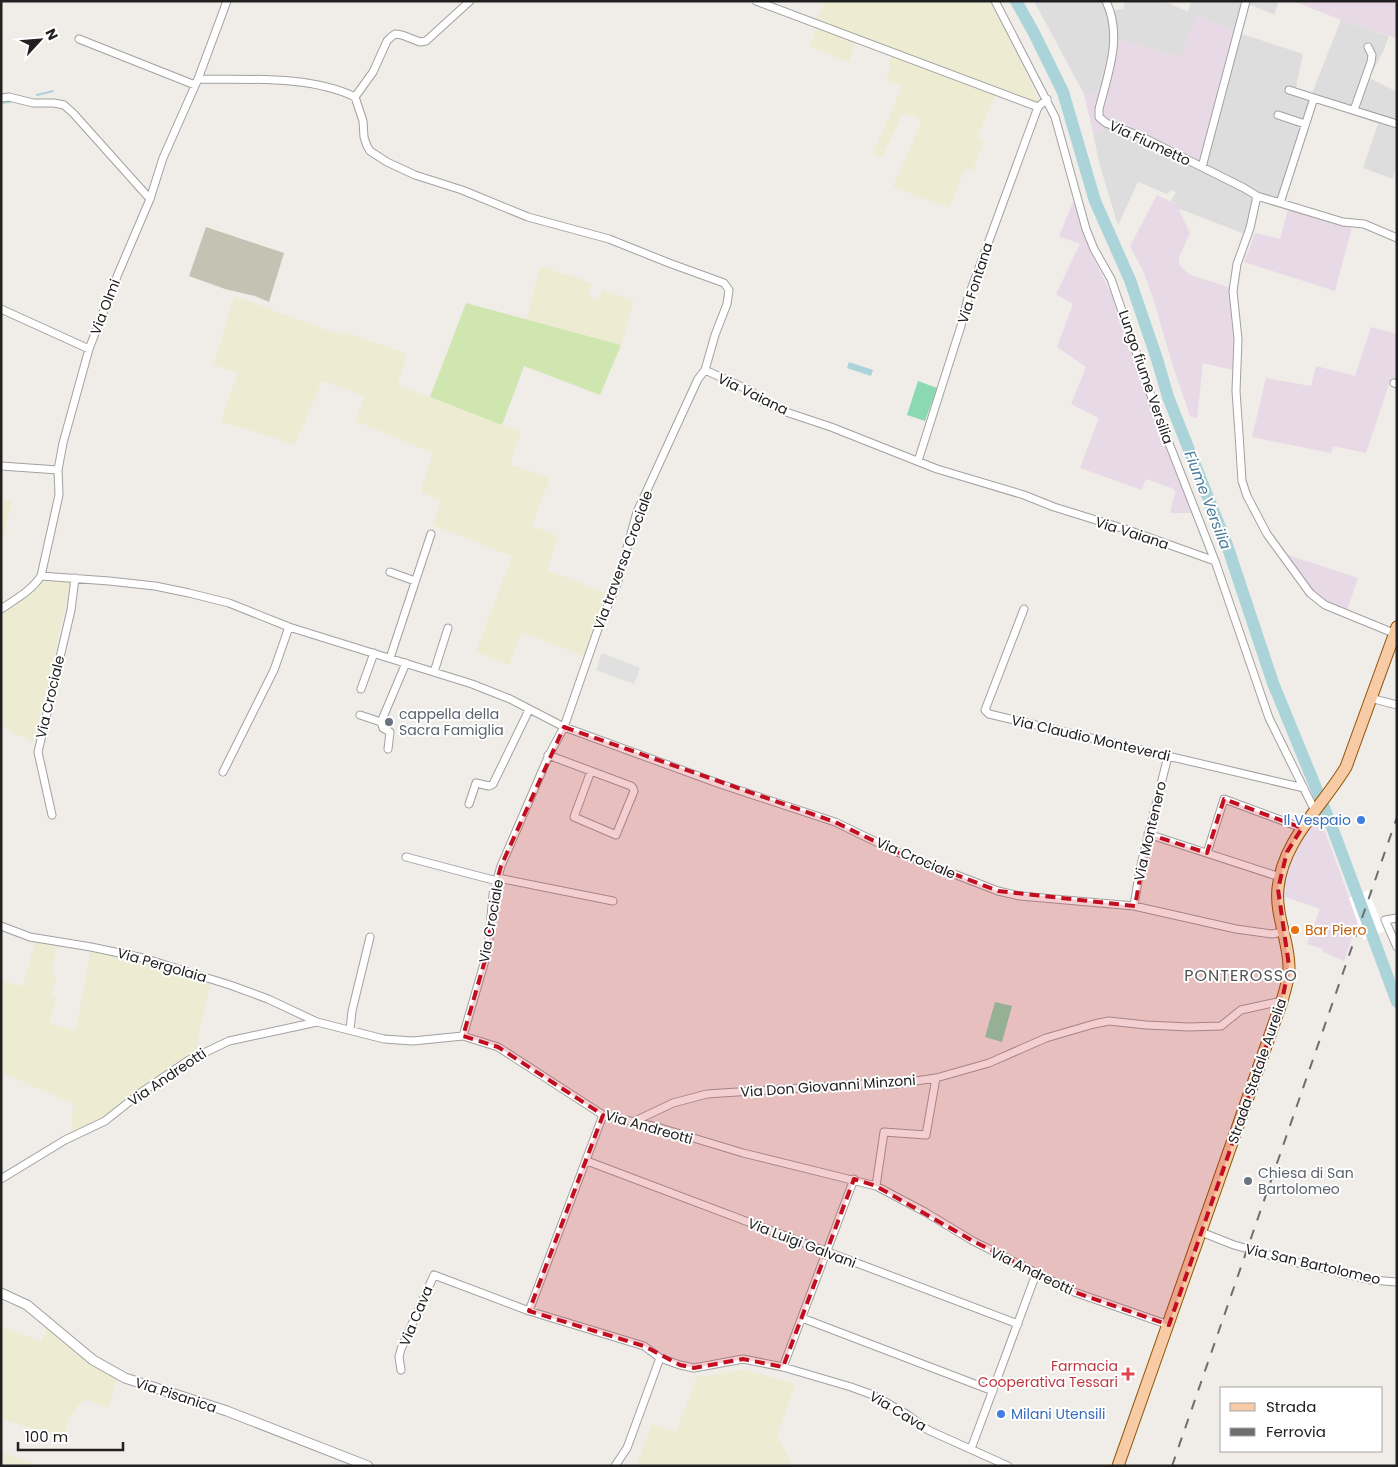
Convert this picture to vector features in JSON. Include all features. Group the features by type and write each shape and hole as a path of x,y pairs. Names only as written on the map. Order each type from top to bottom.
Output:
{"main road":[{"name":"Strada Statale Aurelia","path":"1118,1466 1282,1001 1289,966 1278,909 1278,889 1287,852 1346,767 1396,631"}],"street":[{"name":"Via Olmi","path":"41,576 59,495 58,470 63,442 89,349 150,199 163,158 197,82 227,1"},
{"path":"79,39 197,82 302,83 321,85 342,91 354,97 373,72 387,41 391,37 395,34 420,42 426,41 470,1"},
{"path":"756,1 1038,107 1047,100"},
{"name":"Lungo fiume Versilia","path":"995,1 1055,117 1086,229 1094,249 1111,279 1156,410 1215,561 1269,718 1316,810"},
{"name":"Via Fiumetto","path":"1106,1 1111,12 1114,32 1114,44 1099,109 1099,117 1106,123 1142,137 1244,188 1256,196 1343,222 1364,224 1397,238"},
{"name":"Via Fiumetto","path":"1202,167 1246,1"},
{"path":"1354,110 1371,62 1372,55 1368,47"},
{"path":"1289,90 1397,124"},
{"path":"1,98 9,97 33,103 64,105 74,113 150,199"},
{"name":"Via Vaiana","path":"354,97 362,121 367,146 370,151 387,162 415,175 462,190 528,217 609,239 724,283 729,290 728,304 715,335 705,370 751,392 763,402 967,479 1024,495 1054,507 1128,530 1215,561"},
{"path":"1280,203 1314,98"},
{"name":"Via Fontana","path":"918,461 961,326 968,298 1038,107"},
{"path":"1278,115 1305,124"},
{"path":"1256,196 1250,228 1237,264 1233,291 1238,339 1236,391 1244,488 1267,534 1310,593 1325,605 1396,631"},
{"path":"1,309 89,349"},
{"name":"Via traversa Crociale","path":"564,727 599,626 617,584 637,512 698,379 705,370"},
{"path":"1,466 58,470"},
{"path":"390,658 431,534"},
{"path":"390,572 416,580"},
{"path":"1,608 21,597 41,576"},
{"name":"Via Crociale","path":"41,576 154,586 229,603 289,627 472,684 510,699 564,727 723,785 836,822 897,852 998,891 1020,896 1107,902 1134,906 1236,929 1272,934 1283,932"},
{"name":"Via Crociale","path":"52,815 38,752 71,610 75,578"},
{"name":"Via Claudio Monteverdi","path":"1024,610 985,710 989,714 1304,788"},
{"path":"223,772 274,670 289,627"},
{"path":"434,672 448,628"},
{"path":"361,688 374,654"},
{"path":"388,749 390,732 383,728 381,722 406,663"},
{"path":"1370,698 1397,705"},
{"path":"469,804 476,782 489,786 493,784 529,710"},
{"path":"360,715 381,722"},
{"name":"Via Crociale","path":"462,1036 488,950 493,894 497,879 548,755 564,727"},
{"path":"548,755 591,771 631,786 634,789 616,835 574,817 591,771"},
{"name":"Via Montenero","path":"1134,906 1140,869 1168,756"},
{"path":"1207,853 1224,799 1302,828"},
{"path":"1148,834 1280,877"},
{"path":"406,857 497,879 613,901"},
{"path":"1397,918 1385,920 1397,946"},
{"name":"Via Pergolaia","path":"1,926 30,937 143,958 245,990 317,1022"},
{"path":"350,1030 352,1011 370,937"},
{"name":"Via Don Giovanni Minzoni","path":"633,1122 674,1103 707,1094 861,1084 896,1084 936,1078 989,1063 1046,1038 1094,1024 1109,1021 1190,1027 1220,1026 1241,1010 1282,1001"},
{"name":"Via Andreotti","path":"1,1179 66,1140 105,1121 139,1094 189,1060 229,1041 317,1022 384,1039 405,1040 462,1036 498,1047 603,1115 657,1127 743,1153 876,1186 1036,1274 1074,1292 1169,1325"},
{"path":"876,1186 884,1132 926,1135 936,1078"},
{"path":"529,1311 603,1115"},
{"name":"Via Luigi Galvani","path":"586,1161 1018,1324"},
{"path":"783,1367 854,1179"},
{"name":"Via San Bartolomeo","path":"1201,1232 1243,1248 1286,1260 1371,1280 1397,1282"},
{"name":"Via Cava","path":"401,1370 399,1357 401,1349 434,1274 529,1311 644,1346 660,1358 680,1365 694,1368 743,1359 783,1367 873,1395 928,1430 1008,1466"},
{"path":"972,1449 1036,1274"},
{"name":"Via Pisanica","path":"1,1293 27,1305 92,1360 125,1378 227,1411 368,1466"},
{"path":"802,1318 993,1391"},
{"path":"615,1466 627,1448 660,1358"}],"highlighted area":[{"path":"564,727 835,822 897,852 998,891 1135,906 1148,834 1207,853 1224,799 1302,828 1287,852 1278,889 1289,966 1282,1001 1169,1325 1074,1292 973,1241 876,1186 854,1179 783,1367 743,1359 694,1368 680,1365 644,1346 529,1311 603,1115 498,1047 463,1036 488,950 493,894 501,866"}],"shaded area":[{"path":"1034,1 1102,1 1107,11 1123,9 1125,1 1164,1 1188,12 1191,1 1279,1 1274,15 1249,4 1242,34 1303,54 1296,88 1312,93 1341,20 1389,36 1369,78 1397,92 1397,162 1393,179 1363,168 1378,124 1316,102 1283,207 1254,199 1245,234 1177,208 1178,205 1171,201 1176,192 1171,190 1167,194 1138,182 1118,225 1100,166 1093,133 1101,132 1106,121 1181,57 1112,38 1097,94 1084,94"},
{"path":"1293,1 1397,1 1397,38 1341,20"},
{"path":"1196,14 1236,32 1201,165 1106,121 1101,132 1093,133 1084,94 1097,94 1112,38 1181,57"},
{"path":"1157,195 1178,205 1190,233 1179,257 1179,264 1191,275 1231,288 1230,300 1235,360 1233,370 1203,363 1197,418 1190,416 1154,301 1143,271 1130,246"},
{"path":"1074,200 1089,249 1114,300 1118,302 1167,451 1187,492 1193,513 1170,513 1175,493 1174,489 1146,479 1142,490 1080,468 1099,418 1071,404 1086,367 1057,347 1073,304 1056,294 1080,244 1059,236"},
{"path":"1288,210 1352,227 1335,291 1244,262 1255,233 1280,239"},
{"path":"206,227 284,253 269,302 189,276"},
{"path":"1371,327 1397,334 1397,382 1390,381 1366,453 1333,446 1331,453 1252,437 1266,378 1311,386 1316,366 1355,376"},
{"path":"1285,554 1358,578 1347,610 1324,601 1310,590"},
{"path":"602,653 640,668 634,684 596,670"},
{"path":"1319,816 1358,921 1344,961 1323,952 1323,949 1307,944 1320,909 1282,896 1284,874 1291,856"}],"green space":[{"path":"825,1 989,1 1018,54 1039,102 1037,103 998,90 977,137 985,142 972,171 965,168 949,208 893,187 921,123 917,117 903,114 881,158 873,153 902,87 887,80 892,50 888,46 871,39 868,41 857,37 849,62 810,47 816,27 813,25"},
{"path":"540,266 592,283 588,296 599,300 603,290 634,301 621,345 526,320"},
{"path":"234,296 340,335 342,331 407,354 397,385 521,432 510,464 550,478 532,526 558,536 547,570 609,594 585,657 522,632 509,665 476,652 512,556 433,525 441,500 422,493 422,487 433,453 355,421 364,396 322,381 295,445 221,421 238,373 214,365"},
{"path":"466,303 621,345 600,395 524,366 502,425 430,397"},
{"path":"918,381 937,388 925,421 907,415"},
{"path":"1,498 12,502 1,549"},
{"path":"71,581 33,742 1,726 1,612 44,582"},
{"path":"35,942 56,947 53,974 57,977 52,995 56,997 50,1024 76,1031 90,951 153,965 211,982 199,1031 197,1051 144,1085 100,1121 71,1135 73,1104 1,1072 1,981 23,986"},
{"path":"995,1002 1012,1006 1002,1042 985,1037"},
{"path":"1,1326 41,1342 47,1329 86,1360 118,1378 108,1408 88,1400 77,1406 69,1420 64,1438 1,1419"},
{"path":"745,1370 795,1384 777,1435 793,1466 636,1466 652,1424 676,1432 697,1377"},
{"path":"1,1452 38,1465 40,1466 1,1466"}],"water":[{"path":"849,362 873,370 871,376 847,368"}],"pier":[{"path":"1368,890 1385,931 1366,938 1364,941 1349,898"}],"waterway":[{"name":"Fiume Versilia","path":"1016,1 1063,92 1095,201 1130,280 1168,397 1227,545 1273,683 1332,827 1397,1002"},
{"path":"37,95 53,91"},
{"path":"1,103 10,102"}],"railway":[{"path":"1172,1466 1397,817"}],"place":[{"name":"cappella della Sacra Famiglia","path":"389,722"},
{"name":"Il Vespaio","path":"1361,820"},
{"name":"Bar Piero","path":"1295,930"},
{"name":"Chiesa di San Bartolomeo","path":"1248,1181"},
{"name":"Farmacia Cooperativa Tessari","path":"1128,1374"},
{"name":"Milani Utensili","path":"1001,1414"}],"district":[{"name":"PONTEROSSO","path":"1241,975"}]}
